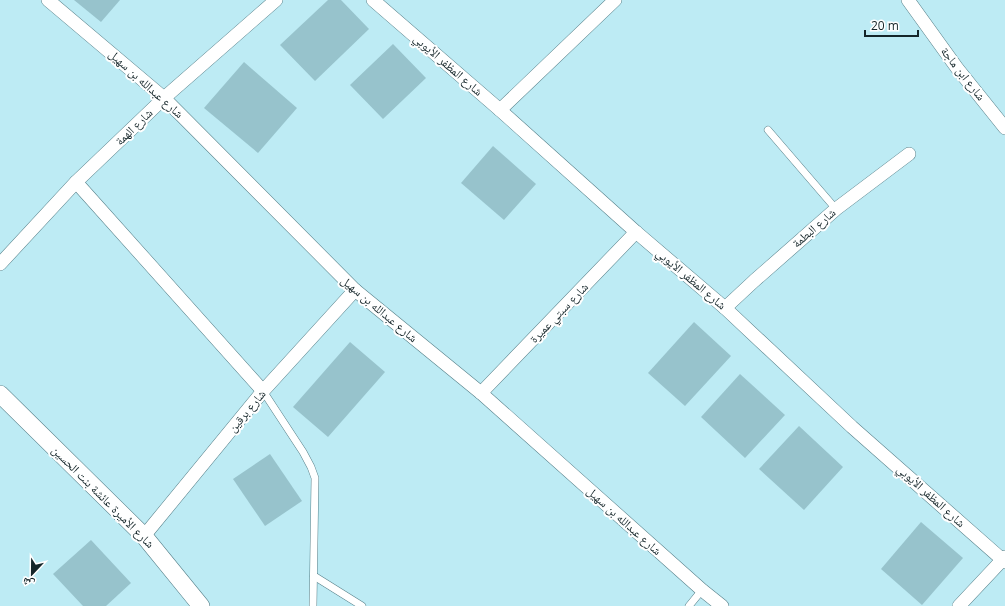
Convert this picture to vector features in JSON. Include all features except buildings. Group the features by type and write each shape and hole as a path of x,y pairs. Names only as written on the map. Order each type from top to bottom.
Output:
{"street":[{"name":"شارع عبدالله بن سهيل","path":"48,0 164,98 355,290 481,393 702,590 722,606"},
{"name":"شارع الهمة","path":"0,264 76,182 164,98 276,0"},
{"name":"شارع المظفر الأيوبي","path":"373,0 500,110 636,232 725,308 852,427 1004,560"},
{"path":"500,110 615,0"},
{"name":"شارع ابن ماجة","path":"908,0 957,68 1005,128"},
{"name":"شارع البطمة","path":"725,308 836,209 909,154"},
{"path":"76,182 263,391"},
{"name":"شارع سبتي عميرة","path":"481,393 636,232"},
{"name":"شارع برقين","path":"144,536 263,391 355,290"},
{"name":"شارع الأميرة عائشة بنت الحسين","path":"0,394 144,536 201,606"},
{"path":"959,606 1004,560"}],"lane":[{"path":"768,130 836,209"},
{"path":"263,391 303,452 315,478 313,606"},
{"path":"314,576 362,606"},
{"path":"689,606 702,590"}]}
